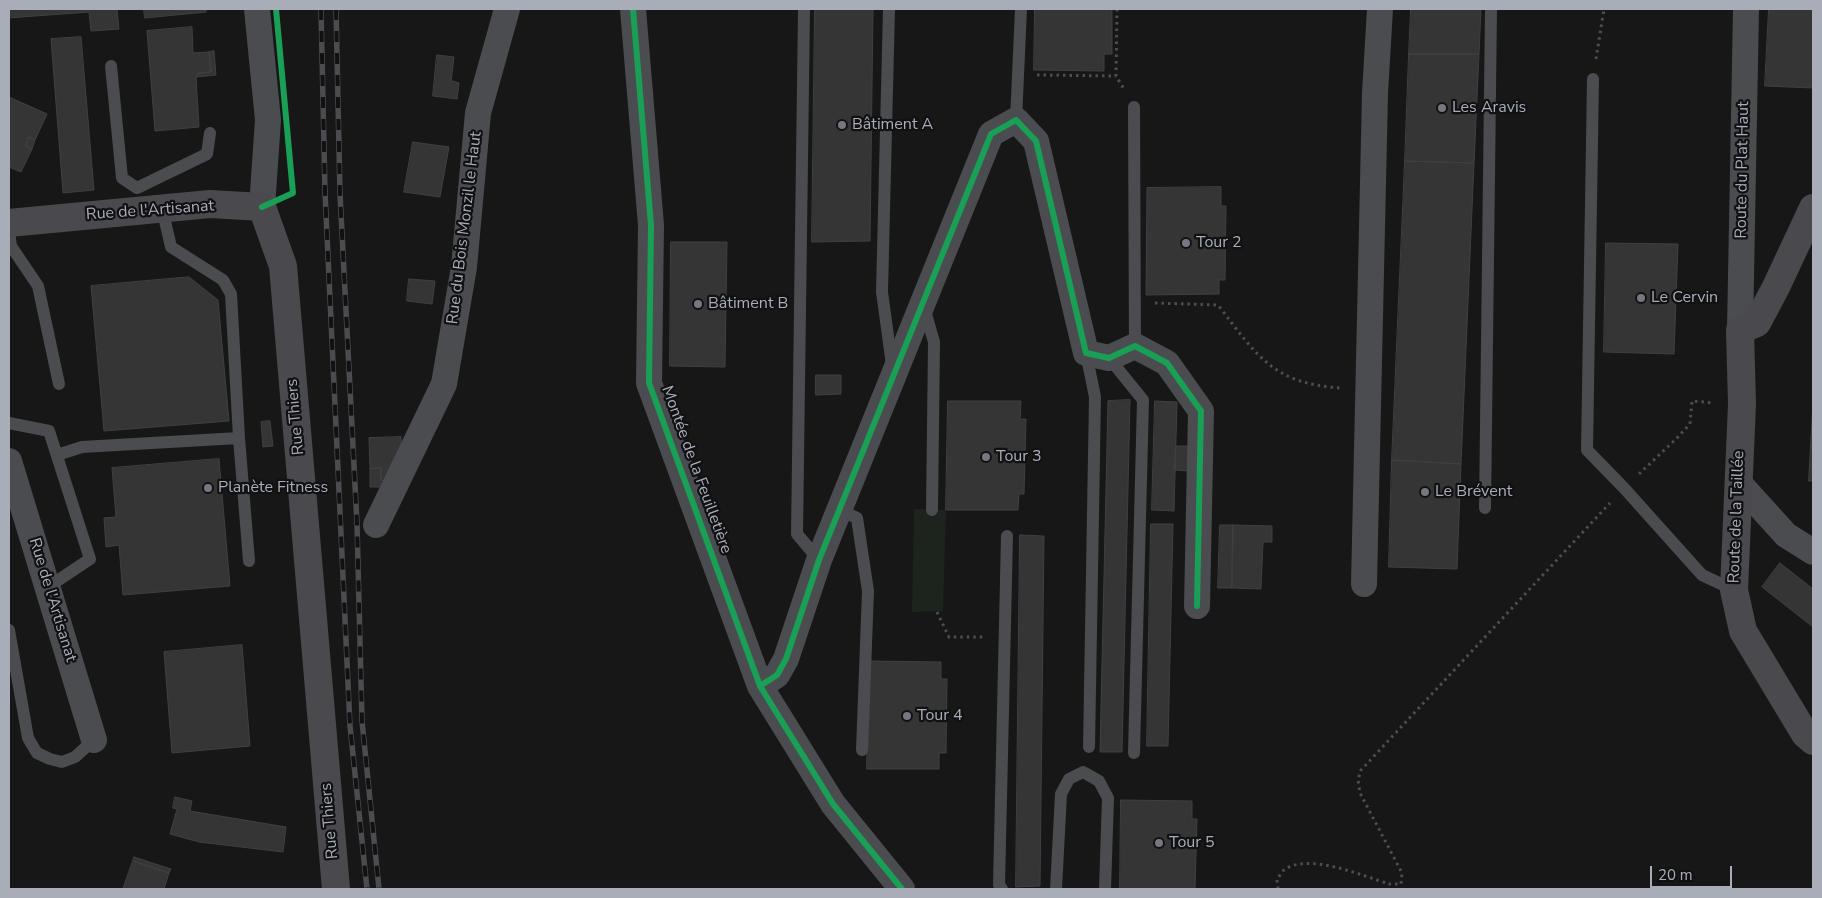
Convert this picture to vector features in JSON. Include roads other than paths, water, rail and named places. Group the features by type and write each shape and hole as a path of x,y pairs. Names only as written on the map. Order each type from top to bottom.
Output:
{"street":[{"name":"Rue Thiers","path":"257,9 268,120 262,207 283,266 336,889"},
{"name":"Rue du Bois Monzil le Haut","path":"376,525 444,384 464,267 478,113 507,9"},
{"name":"Montée de la Feuilletière","path":"633,9 651,225 649,383 760,686 833,804 902,889"},
{"path":"1364,584 1375,93 1380,9"},
{"name":"Route du Plat Haut","path":"1740,330 1746,9"},
{"path":"760,686 777,675 786,659 819,560 991,134 1016,120 1036,141 1098,355 1135,346 1167,363 1201,411 1197,606"},
{"name":"Rue de l'Artisanat","path":"9,223 146,202 262,207"},
{"path":"1740,330 1757,323 1813,208"},
{"name":"Route de la Taillée","path":"1740,330 1742,404 1734,590 1743,631 1805,734 1813,742"},
{"name":"Rue de l'Artisanat","path":"9,461 94,740"},
{"path":"1738,482 1786,535 1813,552"}],"lane":[{"path":"804,9 797,534 819,560"},
{"path":"889,9 882,292 894,375"},
{"path":"1016,120 1021,9"},
{"path":"1485,508 1491,9"},
{"path":"111,66 122,178 146,202 171,247 223,280 231,294 239,438 249,561"},
{"path":"1593,80 1587,450 1624,488 1702,575 1734,590"},
{"path":"1134,107 1135,346"},
{"path":"146,202 207,154 210,133"},
{"path":"9,231 11,246 38,286 59,384"},
{"path":"923,302 934,342 932,510"},
{"path":"1089,747 1095,397 1098,355"},
{"path":"1098,355 1143,400 1134,753"},
{"path":"9,423 49,431 90,559 48,587"},
{"path":"57,455 82,447 239,438"},
{"path":"840,510 857,518 868,591 862,750"},
{"path":"1002,889 998,886 1008,536"},
{"path":"9,630 28,738 37,753 62,762 75,758 94,740"},
{"path":"1056,889 1061,794 1069,780 1083,772 1099,781 1108,798 1105,889"}],"railway":[{"path":"321,9 325,192 350,726 367,889"},
{"path":"336,9 340,194 357,524 362,721 379,889"}],"place":[{"name":"Les Aravis","path":"1442,108"},
{"name":"Bâtiment A","path":"842,125"},
{"name":"Tour 2","path":"1186,243"},
{"name":"Le Cervin","path":"1641,298"},
{"name":"Bâtiment B","path":"698,304"},
{"name":"Tour 3","path":"986,457"},
{"name":"Planète Fitness","path":"208,488"},
{"name":"Le Brévent","path":"1425,492"},
{"name":"Tour 4","path":"907,716"},
{"name":"Tour 5","path":"1159,843"}]}
